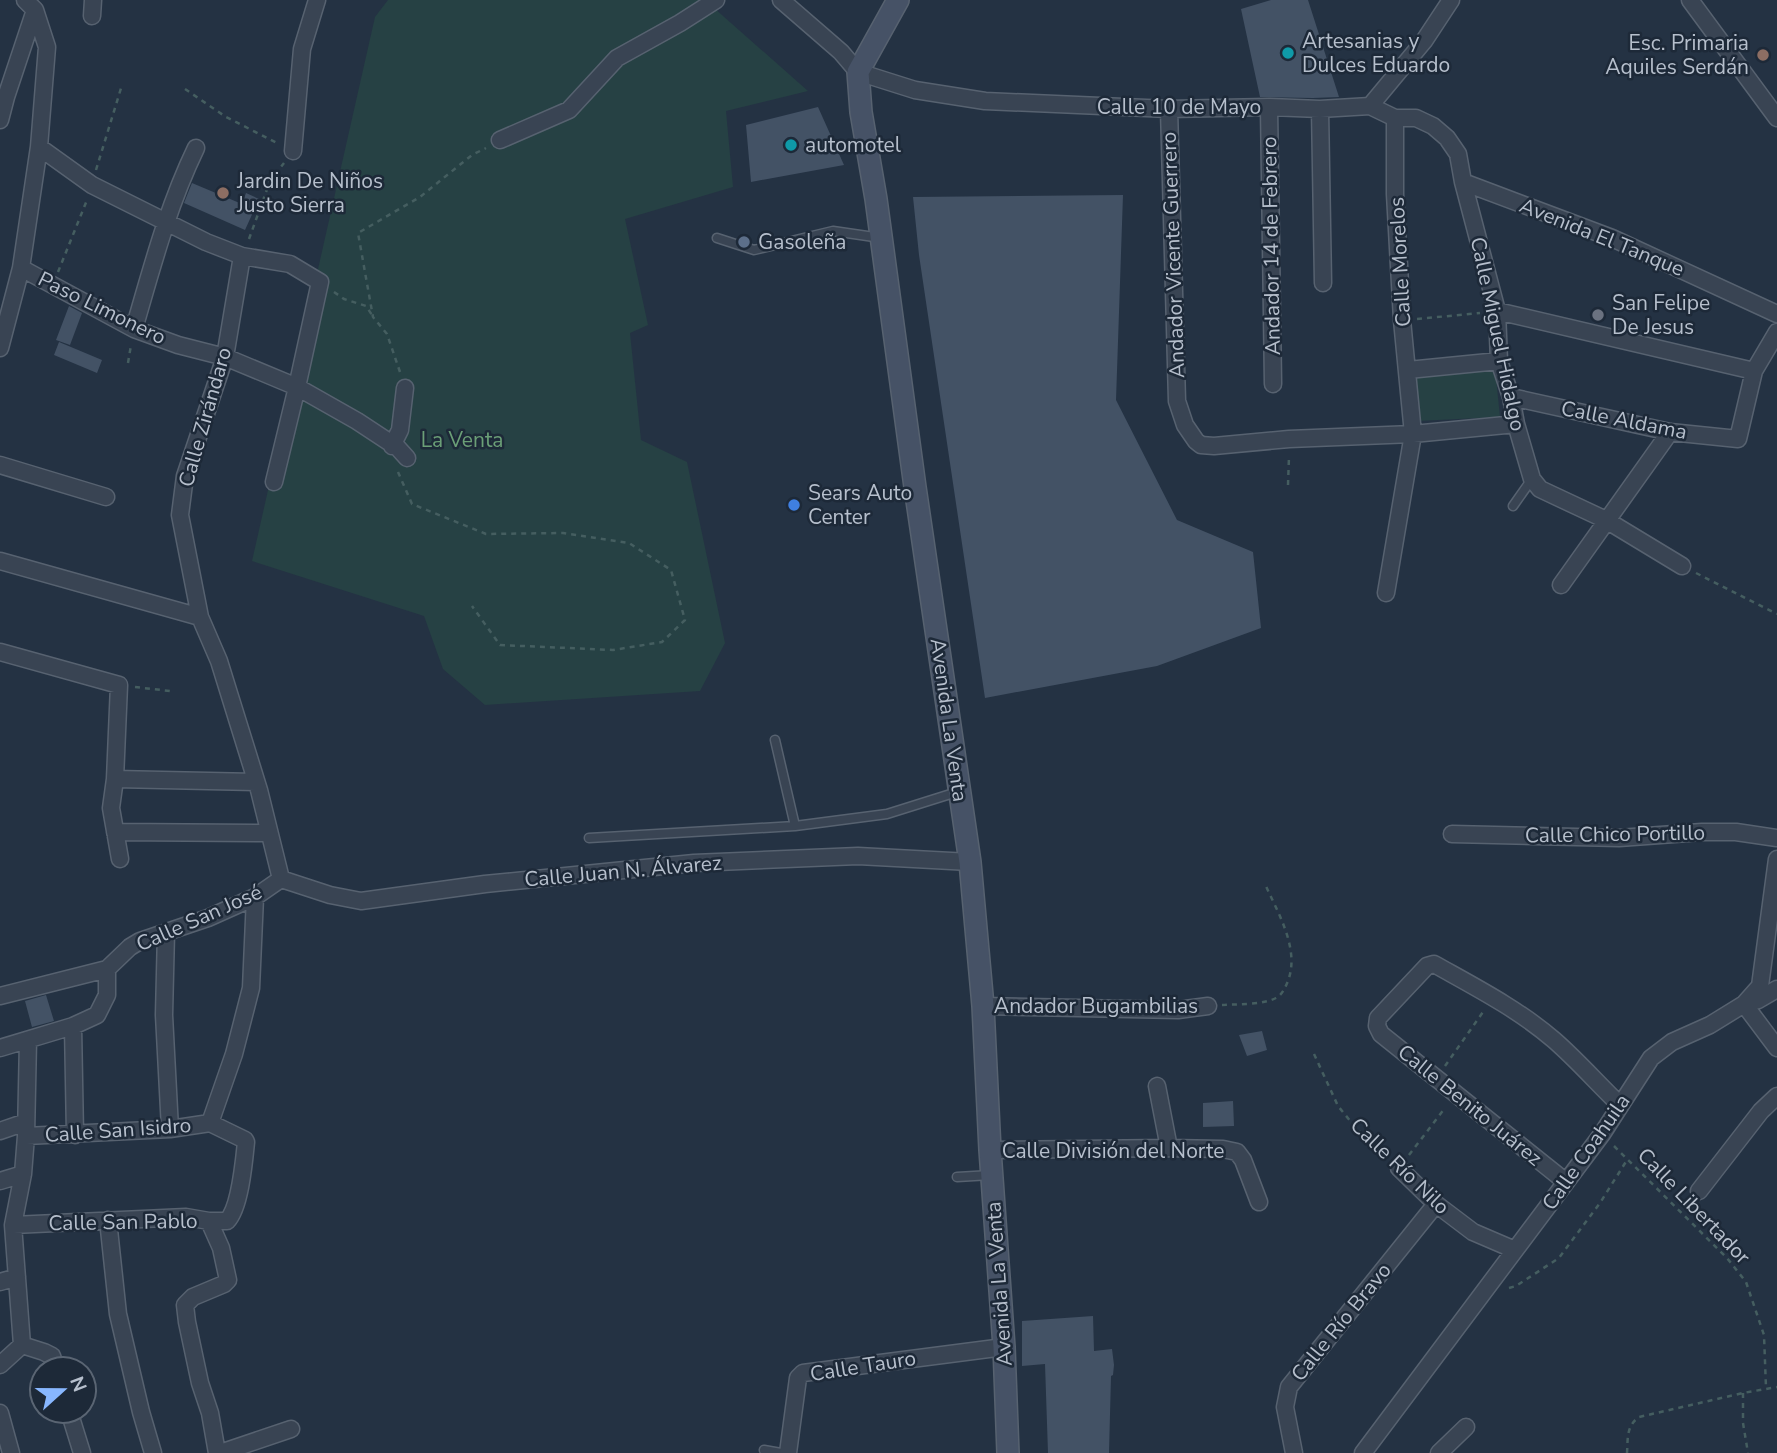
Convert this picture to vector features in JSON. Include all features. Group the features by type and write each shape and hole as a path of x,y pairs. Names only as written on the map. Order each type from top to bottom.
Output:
{"main road":[{"path":"858,72 898,0"},
{"name":"Avenida La Venta","path":"858,72 861,112 876,199 970,862 983,1006 1008,1453"}],"street":[{"path":"293,151 302,49 317,0"},
{"path":"500,140 569,110 617,58 716,0"},
{"path":"781,0 841,52 858,72"},
{"path":"1395,118 1370,106 1424,41 1451,0"},
{"path":"1690,0 1777,118"},
{"path":"0,120 30,5"},
{"path":"0,348 3,328 21,268 40,147 47,47 30,5"},
{"name":"Calle 10 de Mayo","path":"858,72 915,90 985,102 1169,109 1320,109 1370,106"},
{"name":"Andador 14 de Febrero","path":"1269,107 1273,384"},
{"name":"Andador Vicente Guerrero","path":"1169,109 1177,401 1185,425 1201,445 1280,439"},
{"path":"1320,109 1323,282"},
{"name":"Calle Miguel Hidalgo","path":"1395,118 1416,118 1433,126 1447,138 1458,154 1497,311 1499,361 1532,479"},
{"name":"Calle Morelos","path":"1386,593 1413,433 1402,320 1395,194 1395,118"},
{"path":"40,147 92,185 206,242 242,256 290,264 320,282 274,482"},
{"path":"134,329 165,222 181,179 197,148"},
{"name":"Avenida El Tanque","path":"1463,182 1612,238 1777,314"},
{"name":"Calle Zirándaro","path":"242,256 225,357 185,476 180,515 200,617 219,660 256,782 281,878"},
{"name":"Paso Limonero","path":"21,268 134,329 178,345 225,357 298,387 398,448 402,464"},
{"path":"1497,311 1754,371 1777,332"},
{"path":"1408,370 1499,361"},
{"name":"Calle Aldama","path":"1511,397 1670,432 1738,439 1754,371"},
{"path":"392,446 400,430 405,388"},
{"path":"1280,439 1413,433 1516,424"},
{"path":"1561,585 1670,432"},
{"path":"0,465 106,497"},
{"path":"1532,479 1541,489 1606,520 1682,566"},
{"path":"0,561 200,617"},
{"path":"0,652 119,685 115,779 111,808 120,859"},
{"path":"115,779 256,782"},
{"path":"115,832 269,833"},
{"name":"Calle Chico Portillo","path":"1452,834 1619,838 1736,832 1777,838"},
{"name":"Calle Juan N. Álvarez","path":"281,878 330,895 361,901 485,884 694,863 858,856 970,862"},
{"name":"Calle Coahuila","path":"1363,1453 1602,1134 1651,1058 1672,1042 1710,1026 1744,1004 1760,986 1777,859"},
{"name":"Calle San José","path":"0,996 107,969 140,941 208,918 255,897 281,878"},
{"path":"211,1123 234,1054 250,988 255,897"},
{"path":"166,932 164,1015 170,1129"},
{"name":"Calle Benito Juárez","path":"1493,998 1434,964 1427,966 1378,1018 1377,1026 1381,1034 1566,1182"},
{"path":"0,1048 74,1027 96,1015 107,995 107,969"},
{"path":"1777,989 1758,1000 1744,1004 1777,1048"},
{"path":"1493,998 1529,1020 1555,1041 1620,1105"},
{"name":"Andador Bugambilias","path":"983,1006 1178,1010 1208,1006"},
{"path":"74,1027 75,1135"},
{"path":"22,1345 13,1224 23,1174 28,1040"},
{"path":"1157,1086 1169,1148"},
{"path":"1699,1191 1761,1111 1777,1096"},
{"name":"Calle San Isidro","path":"0,1131 26,1129 75,1135 170,1129 211,1123 246,1142 232,1216"},
{"name":"Calle División del Norte","path":"990,1150 1223,1149 1237,1152 1243,1160 1259,1202"},
{"name":"Calle Río Nilo","path":"1399,1168 1436,1204 1473,1232 1515,1250"},
{"path":"0,1181 23,1174"},
{"name":"Calle Río Bravo","path":"1294,1453 1285,1408 1289,1387 1436,1204"},
{"name":"Calle San Pablo","path":"13,1224 186,1217 227,1221 232,1216"},
{"path":"108,1220 118,1314 153,1453"},
{"path":"209,1221 221,1248 228,1280 193,1297 185,1305 200,1383 210,1413 218,1453 291,1429"},
{"path":"0,1282 17,1277"},
{"path":"0,1365 22,1345"},
{"path":"22,1345 50,1355"},
{"name":"Calle Tauro","path":"788,1453 798,1378 803,1373 1003,1347"},
{"path":"0,1413 11,1453"},
{"path":"73,1425 82,1453"},
{"path":"1438,1453 1466,1427"}],"lane":[{"path":"717,238 754,250 833,231 881,238"},
{"path":"1513,506 1532,479"},
{"path":"775,740 795,827"},
{"path":"589,838 795,827 887,814 960,791"},
{"path":"957,1177 991,1175"},
{"path":"764,1450 781,1453"}],"path":[{"path":"53,284 92,185 121,85"},
{"path":"185,89 226,117 293,151 270,181 242,256"},
{"path":"373,317 358,233 420,197 472,156 500,140"},
{"path":"320,282 344,299 366,306 387,334 405,388"},
{"path":"1402,320 1497,311"},
{"path":"1280,439 1288,485"},
{"path":"402,464 412,504 486,534 563,533 628,543 671,570 685,620 663,642 613,650 500,645 472,606"},
{"path":"1682,566 1777,614"},
{"path":"119,685 170,691"},
{"path":"1208,1006 1274,999 1281,995 1286,985 1291,970 1291,951 1265,884"},
{"path":"1437,1077 1493,998"},
{"name":"Calle Río Nilo","path":"1314,1054 1338,1106 1356,1128 1399,1168"},
{"path":"1399,1168 1455,1095"},
{"name":"Calle Libertador","path":"1602,1134 1727,1258 1746,1282 1764,1335 1766,1388"},
{"path":"1483,1294 1517,1286 1559,1258 1628,1160"},
{"path":"1627,1453 1629,1428 1639,1417 1777,1387"},
{"path":"1743,1393 1748,1453"}],"green space":[{"name":"La Venta","path":"388,0 705,0 808,91 726,111 733,187 625,219 648,325 630,333 641,440 687,462 725,643 700,691 485,705 443,669 424,616 252,561 375,17"},
{"path":"1495,368 1500,417 1417,421 1417,377"}],"building":[{"name":"Artesanias y Dulces Eduardo","path":"1271,0 1308,0 1339,97 1260,97 1241,9"},
{"name":"automotel","path":"818,107 844,165 751,182 746,125"},
{"path":"192,183 242,204 246,193 259,199 245,230 184,203"},
{"path":"1123,195 1116,400 1177,520 1253,552 1261,628 1157,666 985,698 919,255 913,197"},
{"path":"69,306 82,313 70,345 56,340"},
{"path":"59,342 102,360 97,373 54,355"},
{"path":"46,995 54,1021 32,1027 25,1001"},
{"path":"1262,1031 1267,1050 1247,1056 1239,1035"},
{"path":"1233,1101 1234,1126 1203,1127 1203,1103"},
{"path":"1093,1316 1094,1351 1112,1349 1114,1365 1111,1376 1109,1453 1048,1453 1045,1364 1022,1366 1022,1321"}],"place":[{"name":"Artesanias y Dulces Eduardo","path":"1288,53"},
{"name":"Esc. Primaria Aquiles Serdán","path":"1763,55"},
{"name":"automotel","path":"791,145"},
{"name":"Jardin De Niños Justo Sierra","path":"223,193"},
{"name":"Gasoleña","path":"744,242"},
{"name":"San Felipe De Jesus","path":"1598,315"},
{"name":"Sears Auto Center","path":"794,505"}]}
